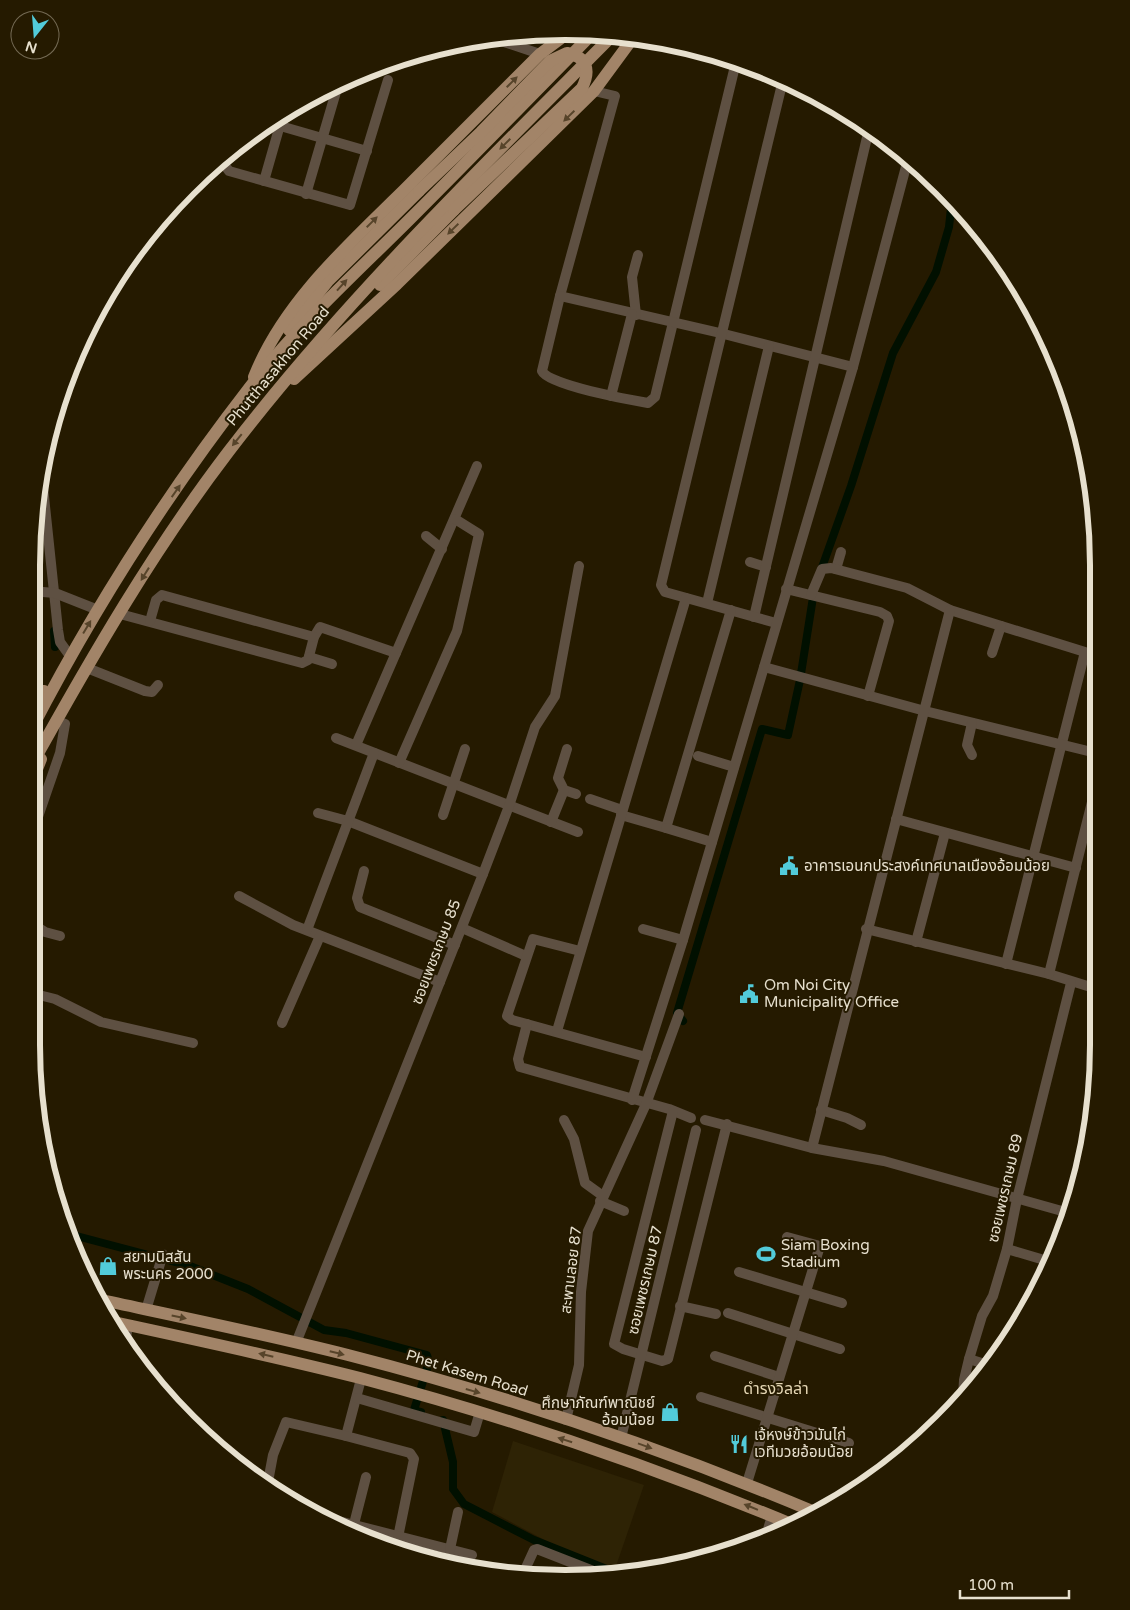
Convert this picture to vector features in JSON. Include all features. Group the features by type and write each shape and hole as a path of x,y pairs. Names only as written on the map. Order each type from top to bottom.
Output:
{"main road":[{"path":"251,386 278,332 324,272 540,54 559,40"},
{"name":"Phutthasakhon Road","path":"40,712 62,669 98,610 168,502 251,386 348,278 419,210 586,41"},
{"name":"Phutthasakhon Road","path":"40,752 58,724 87,668 200,490 268,402 355,300 607,42"},
{"path":"268,402 397,284 594,91 629,44"},
{"path":"251,386 280,342 328,281 481,132 550,61 567,53 582,58 588,72 582,88 454,210 268,402"},
{"path":"40,697 62,669"},
{"path":"40,764 58,724"},
{"name":"Phet Kasem Road","path":"106,1301 298,1337 589,1427 747,1483 810,1509"},
{"path":"119,1323 260,1354 418,1394 480,1412 692,1484 785,1521"},
{"path":"583,1446 589,1427"},
{"path":"616,1457 621,1438"},
{"path":"692,1484 697,1465"}],"street":[{"path":"507,43 540,54"},
{"path":"594,91 615,96 560,296 542,371 544,375 611,396 648,403 653,402 674,323 735,68"},
{"path":"225,165 229,170 306,194 350,205 388,80"},
{"path":"776,623 663,591 661,585 720,332 781,87"},
{"path":"306,194 336,93"},
{"path":"280,124 367,151"},
{"path":"264,181 275,127"},
{"path":"754,617 867,135"},
{"path":"632,1100 683,940 853,367 906,166"},
{"path":"611,396 634,314 632,277 638,256"},
{"path":"560,296 720,332 853,367"},
{"path":"707,603 769,346"},
{"path":"356,746 477,466"},
{"path":"44,496 60,642 70,656"},
{"path":"399,763 457,631 475,555 479,534 455,520"},
{"path":"426,536 442,549"},
{"path":"836,569 841,552"},
{"path":"750,562 766,567"},
{"name":"ซอยเพชรเกษม 85","path":"298,1337 462,928 509,806 536,727 555,696 579,566"},
{"path":"811,595 822,569 827,567 907,588 950,610 1085,652 1006,964"},
{"path":"786,589 880,612 887,616 889,621 868,696"},
{"path":"40,592 54,593 98,610"},
{"path":"150,621 156,600 162,595 314,638"},
{"path":"557,1031 686,598"},
{"path":"666,828 731,610"},
{"path":"812,1148 866,930 950,610"},
{"path":"120,614 302,663 307,662 314,638 318,629 322,627 396,653"},
{"path":"992,653 1001,626"},
{"path":"309,658 332,664"},
{"path":"87,668 145,691 152,692 158,685"},
{"path":"764,668 925,711 1090,752"},
{"path":"972,723 967,745 972,755"},
{"path":"40,811 60,753 58,724"},
{"path":"336,738 578,832"},
{"path":"443,816 464,749"},
{"path":"567,749 558,778 564,790 576,794"},
{"path":"307,930 374,753"},
{"path":"698,756 734,767"},
{"path":"551,822 564,790"},
{"path":"590,799 622,813 712,842"},
{"path":"1049,974 1090,811"},
{"path":"318,813 348,821 483,874"},
{"path":"896,819 1076,868"},
{"path":"916,942 945,832"},
{"path":"364,871 358,898 360,907 455,945"},
{"path":"239,896 320,936 440,982"},
{"path":"462,928 526,956"},
{"path":"40,929 60,936"},
{"path":"643,929 683,940"},
{"path":"866,930 1049,974 1090,988"},
{"path":"282,1023 320,936"},
{"path":"580,951 536,939 532,941 507,1016 512,1020 646,1057"},
{"name":"ซอยเพชรเกษม 89","path":"964,1387 969,1360 982,1316 994,1296 1007,1249 1016,1199 1072,983"},
{"path":"40,995 55,999 102,1022 193,1043"},
{"name":"สะพานลอย 87","path":"566,1420 579,1365 581,1292 588,1231 601,1199 619,1167 646,1104 679,1014"},
{"path":"527,1024 518,1059 520,1067 673,1111 691,1118 698,1115 704,1120 727,1124 812,1148 884,1161 1063,1211"},
{"path":"821,1110 847,1118 861,1125"},
{"path":"673,1111 614,1344 623,1349 662,1361 668,1360 727,1124"},
{"path":"691,1118 690,1125 696,1130 702,1128 704,1120"},
{"path":"564,1120 574,1139 585,1183 601,1199 624,1211"},
{"name":"ซอยเพชรเกษม 87","path":"621,1438 696,1130"},
{"path":"747,1483 820,1246 787,1237"},
{"path":"1007,1249 1044,1260"},
{"path":"146,1310 163,1254"},
{"path":"740,1272 842,1303"},
{"path":"680,1306 716,1314"},
{"path":"728,1313 840,1349"},
{"path":"127,1335 128,1325"},
{"path":"715,1356 779,1376"},
{"path":"969,1360 983,1364"},
{"path":"346,1436 361,1379"},
{"path":"701,1397 849,1443"},
{"path":"357,1398 474,1432 480,1412"},
{"path":"269,1479 273,1455 286,1422 410,1453 414,1457 415,1465 397,1542"},
{"path":"354,1524 366,1477"},
{"path":"450,1549 458,1512"},
{"path":"768,1529 772,1516"},
{"path":"347,1522 472,1555"},
{"path":"526,1569 534,1550 537,1549 589,1569"}],"shaded area":[{"path":"513,1441 644,1485 615,1568 552,1544 492,1512"}],"waterway":[{"path":"820,573 851,486 893,353 936,272 949,227 951,209"},
{"path":"683,1021 677,1013 762,729 788,735 800,680 814,591"},
{"path":"54,631 55,647"},
{"path":"76,1236 190,1266 248,1289 324,1330 346,1333 427,1355 429,1362 414,1410 421,1412"},
{"path":"443,1420 453,1462 453,1489 464,1504 534,1540 605,1568"}],"place":[{"name":"อาคารเอนกประสงค์เทศบาลเมืองอ้อมน้อย","path":"789,866"},
{"name":"Om Noi City Municipality Office","path":"749,994"},
{"name":"Siam Boxing Stadium","path":"766,1254"},
{"name":"สยามนิสสัน พระนคร 2000","path":"108,1266"},
{"name":"ศึกษาภัณฑ์พาณิชย์ อ้อมน้อย","path":"670,1412"},
{"name":"เจ้หงษ์ข้าวมันไก่ เวทีมวยอ้อมน้อย","path":"739,1444"}],"district":[{"name":"ดำรงวิลล่า","path":"776,1388"}]}
